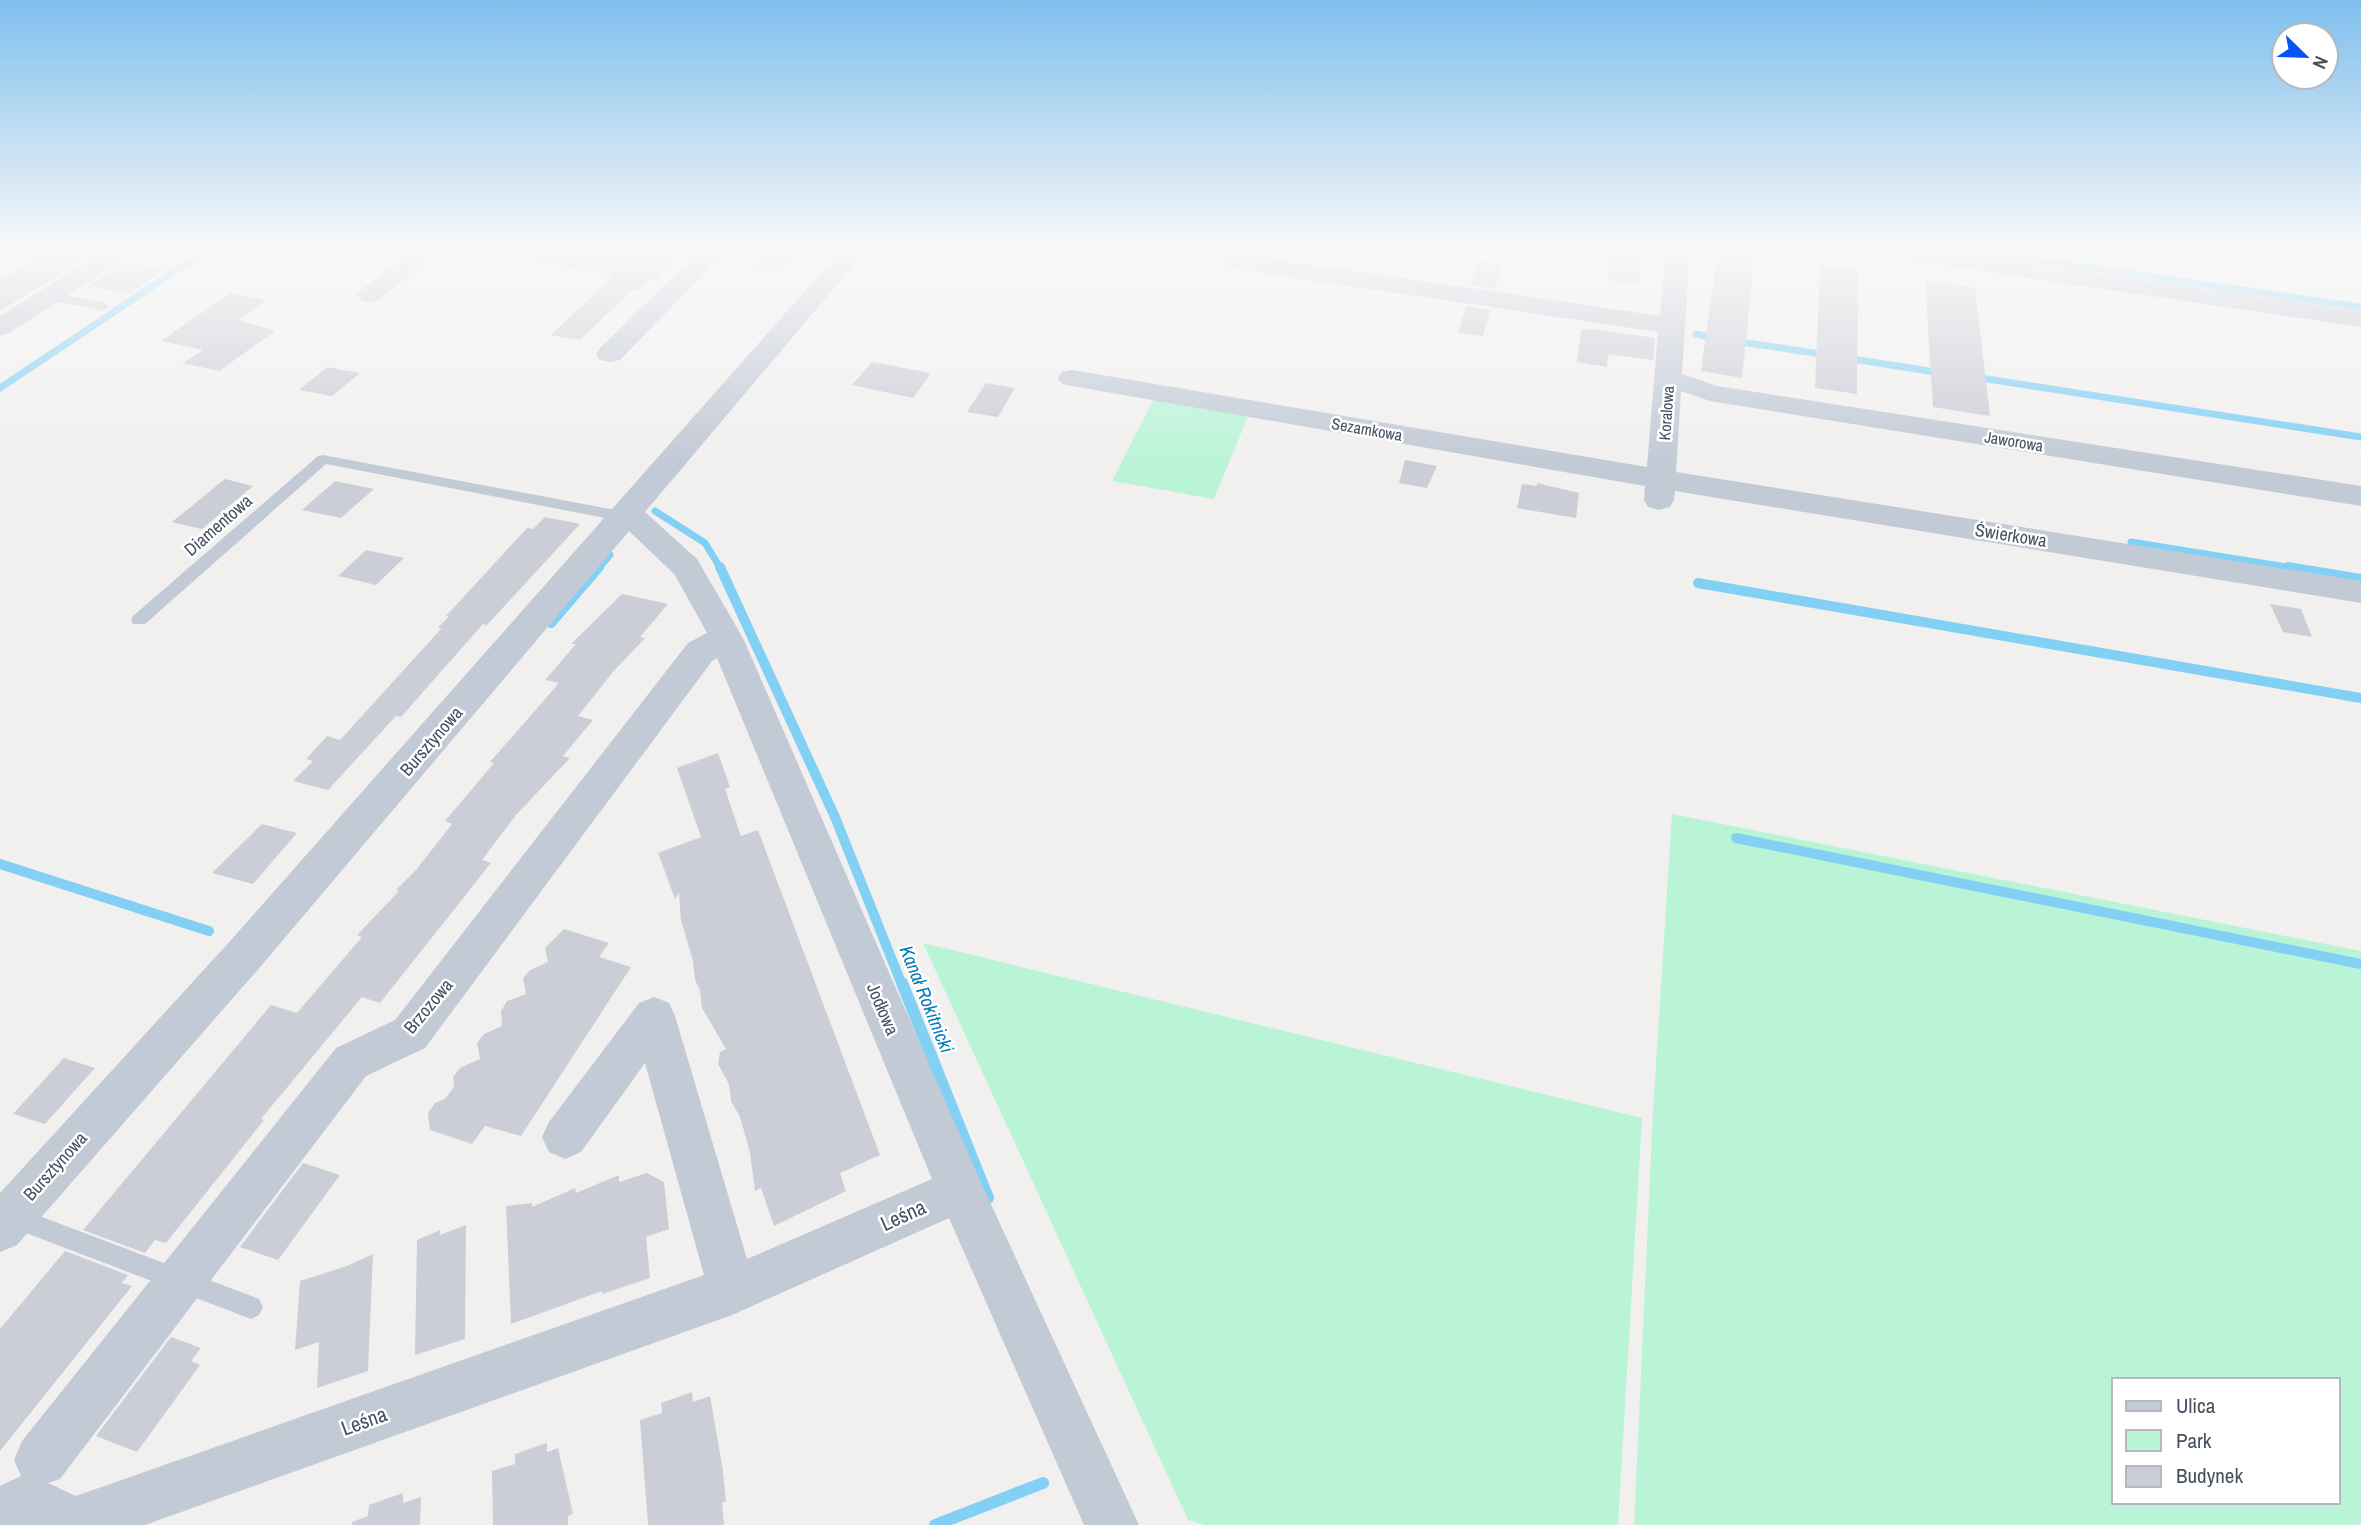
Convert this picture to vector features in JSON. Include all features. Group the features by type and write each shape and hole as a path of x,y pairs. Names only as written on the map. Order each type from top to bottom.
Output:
{"street":[{"path":"610,354 644,320"},
{"name":"Bursztynowa","path":"3,1219 246,953 794,320"},
{"path":"1633,320 1672,326"},
{"name":"Koralowa","path":"1660,490 1672,320"},
{"name":"Sezamkowa","path":"1072,378 1660,490"},
{"name":"Jaworowa","path":"1669,380 1687,383 1710,393 2361,496"},
{"name":"Świerkowa","path":"1660,490 2361,592"},
{"name":"Jodłowa","path":"626,517 636,520 686,567 726,638 960,1190 1112,1525"},
{"name":"Brzozowa","path":"41,1460 351,1062 410,1034 699,652 726,638"},
{"path":"565,1136 654,1016 732,1290"},
{"name":"Leśna","path":"0,1515 26,1501 75,1523 139,1513 732,1290 960,1190"}],"lane":[{"name":"Diamentowa","path":"139,620 323,459 626,517"},
{"path":"3,1219 251,1307"}],"green space":[{"path":"1153,400 1248,416 1214,499 1112,481"},
{"path":"1672,814 2361,951 2361,1525 1634,1525 1653,1111"},
{"path":"923,943 1642,1118 1618,1525 1205,1525 1188,1520"}],"building":[{"path":"191,320 239,320 275,331 219,371 183,363 203,350 161,341"},
{"path":"567,320 601,320 580,340 551,335"},
{"path":"1462,320 1487,320 1483,336 1458,333"},
{"path":"1708,320 1748,320 1742,378 1701,371"},
{"path":"1818,320 1858,320 1857,394 1815,388"},
{"path":"1928,320 1979,320 1990,416 1933,407"},
{"path":"1594,329 1655,338 1653,360 1608,354 1607,367 1577,362 1581,330"},
{"path":"872,362 931,373 913,398 852,385"},
{"path":"327,367 360,373 332,396 299,390"},
{"path":"986,383 1015,388 998,417 967,412"},
{"path":"1405,460 1437,466 1427,488 1399,483"},
{"path":"225,479 253,486 202,529 172,522"},
{"path":"335,481 374,489 341,518 302,510"},
{"path":"1537,483 1579,493 1576,518 1517,508 1522,484 1537,486"},
{"path":"545,517 580,524 487,625 483,624 401,717 396,716 328,790 293,781 313,761 306,759 327,736 340,740 441,629 438,628 449,616 446,616 527,528 533,529"},
{"path":"366,550 404,558 376,585 338,576"},
{"path":"622,594 668,604 640,637 645,638 612,673 578,716 593,720 563,756 570,758 516,815 482,860 491,863 380,1003 362,997 261,1119 264,1120 166,1243 155,1240 145,1253 83,1230 271,1005 297,1013 362,937 357,935 399,891 396,890 416,870 452,824 445,821 494,763 490,762 559,683 545,680 576,644 571,644"},
{"path":"2270,604 2301,609 2312,637 2283,632"},
{"path":"718,753 730,787 725,789 741,836 758,830 880,1155 840,1173 846,1191 774,1226 761,1188 755,1191 750,1152 740,1117 731,1101 729,1084 718,1064 720,1052 726,1049 702,1008 700,990 695,980 693,961 681,920 679,893 675,899 658,853 701,837 677,768"},
{"path":"262,824 297,833 253,884 212,873"},
{"path":"564,929 609,943 599,957 631,967 521,1136 485,1126 472,1144 430,1130 428,1113 435,1103 445,1099 454,1087 453,1077 460,1068 480,1059 477,1043 484,1034 502,1026 501,1011 507,1001 526,994 523,978 530,970 548,962 545,948"},
{"path":"64,1058 95,1068 45,1124 13,1114"},
{"path":"303,1163 340,1175 278,1260 240,1247"},
{"path":"647,1173 664,1182 669,1229 646,1237 650,1278 602,1294 602,1291 511,1324 506,1206 532,1203 532,1207 575,1188 576,1193 619,1175 619,1182"},
{"path":"466,1225 465,1339 415,1355 417,1240 440,1230 440,1235"},
{"path":"65,1251 128,1275 122,1283 132,1286 0,1451 0,1329"},
{"path":"373,1254 368,1371 317,1388 319,1342 295,1350 300,1281 347,1266"},
{"path":"171,1337 201,1348 191,1361 200,1365 137,1452 96,1436"},
{"path":"692,1392 693,1402 710,1396 723,1471 726,1501 722,1503 724,1525 648,1525 640,1420 662,1413 661,1403"},
{"path":"547,1443 547,1452 558,1448 573,1514 568,1516 568,1525 493,1525 492,1471 515,1464 515,1454"},
{"path":"403,1493 403,1503 421,1497 420,1525 352,1525 352,1522 368,1516 369,1505"}],"waterway":[{"path":"0,388 102,320"},
{"path":"1696,334 1717,338"},
{"path":"1735,341 1828,355"},
{"path":"1846,358 1942,373"},
{"path":"1974,377 2361,437"},
{"name":"Kanał Rokitnicki","path":"655,511 705,543 721,568"},
{"path":"2131,542 2299,569"},
{"path":"598,569 610,555"},
{"path":"551,623 599,567"},
{"path":"2288,567 2361,579"},
{"name":"Kanał Rokitnicki","path":"721,568 835,817 902,985"},
{"path":"1698,583 2361,698"},
{"path":"1736,838 2361,964"},
{"path":"0,864 209,931"},
{"name":"Kanał Rokitnicki","path":"902,983 988,1198"},
{"path":"935,1525 1043,1483"}]}
